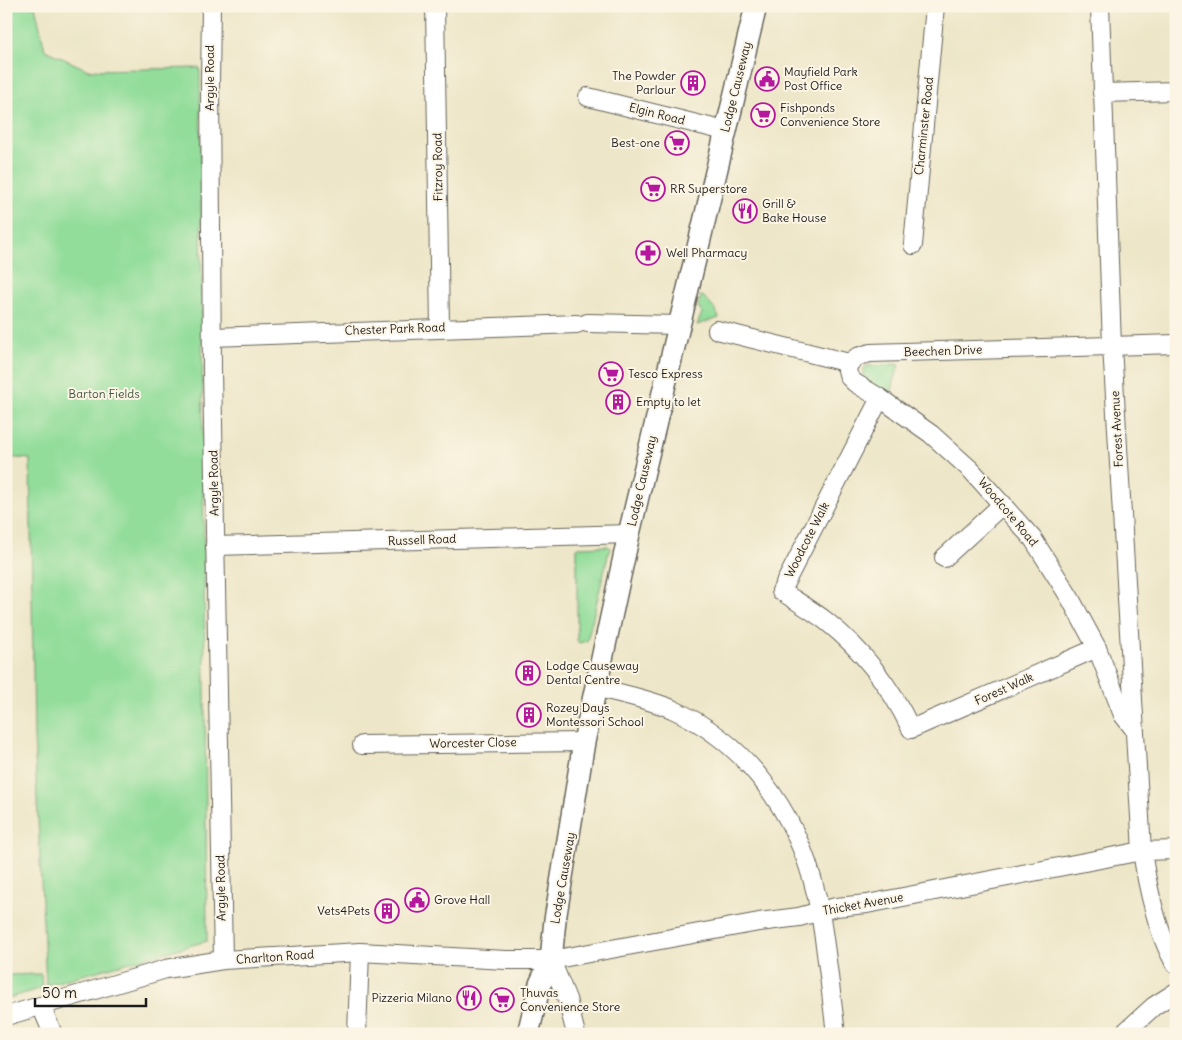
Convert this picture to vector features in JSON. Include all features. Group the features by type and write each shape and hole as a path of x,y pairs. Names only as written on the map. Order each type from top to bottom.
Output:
{"main road":[{"name":"Lodge Causeway","path":"528,1034 540,984 551,960 555,920 584,742 629,534 756,6"}],"street":[{"name":"Argyle Road","path":"211,6 210,85 215,546 223,960"},
{"name":"Fitzroy Road","path":"435,6 440,328"},
{"name":"Charminster Road","path":"913,245 935,6"},
{"name":"Forest Avenue","path":"1100,6 1112,346 1142,851 1156,916 1176,965"},
{"path":"1102,92 1176,91"},
{"name":"Elgin Road","path":"588,97 725,131"},
{"name":"Chester Park Road","path":"213,336 582,324 679,325"},
{"path":"717,330 849,363"},
{"name":"Beechen Drive","path":"849,363 857,357 870,353 1176,344"},
{"name":"Woodcote Road","path":"849,363 847,370 849,377 931,434 971,470 1033,538 1070,598 1097,648 1123,716 1134,729"},
{"name":"Woodcote Walk","path":"880,398 781,591 827,622 863,655 889,689 910,729"},
{"path":"944,558 1003,504"},
{"name":"Russell Road","path":"215,546 629,534"},
{"name":"Forest Walk","path":"910,729 1097,648"},
{"path":"596,687 640,698 679,713 704,727 743,758 766,784 786,814 808,865 820,912 836,1034"},
{"name":"Worcester Close","path":"362,745 584,742"},
{"name":"Thicket Avenue","path":"551,960 758,922 789,919 836,907 867,904 1142,851 1176,850"},
{"path":"357,1034 360,952"},
{"name":"Charlton Road","path":"6,1016 166,969 223,960 360,952 506,960 551,960"},
{"path":"551,960 567,999 576,1034"},
{"path":"1123,1034 1154,1006 1176,992"},
{"path":"42,1006 53,1034"}],"green space":[{"name":"Barton Fields","path":"6,6 35,6 45,50 88,70 200,68 207,941 46,985 34,737 30,459 6,457"},
{"path":"701,296 716,311 719,318 697,325 702,313 698,306"},
{"path":"899,364 890,397 864,378 864,368 867,366"},
{"path":"608,546 610,548 587,641 579,643 577,640 577,548"},
{"path":"41,974 42,988 6,999 6,975"}],"place":[{"name":"Mayfield Park Post Office","path":"767,79"},
{"name":"The Powder Parlour","path":"693,83"},
{"name":"Fishponds Convenience Store","path":"763,115"},
{"name":"Best-one","path":"677,143"},
{"name":"RR Superstore","path":"653,189"},
{"name":"Grill & Bake House","path":"745,211"},
{"name":"Well Pharmacy","path":"648,253"},
{"name":"Tesco Express","path":"611,374"},
{"name":"Empty to let","path":"618,402"},
{"name":"Lodge Causeway Dental Centre","path":"528,673"},
{"name":"Rozey Days Montessori School","path":"529,715"},
{"name":"Grove Hall","path":"417,900"},
{"name":"Vets4Pets","path":"387,911"},
{"name":"Pizzeria Milano","path":"469,998"},
{"name":"Thuvas Convenience Store","path":"502,1000"}]}
